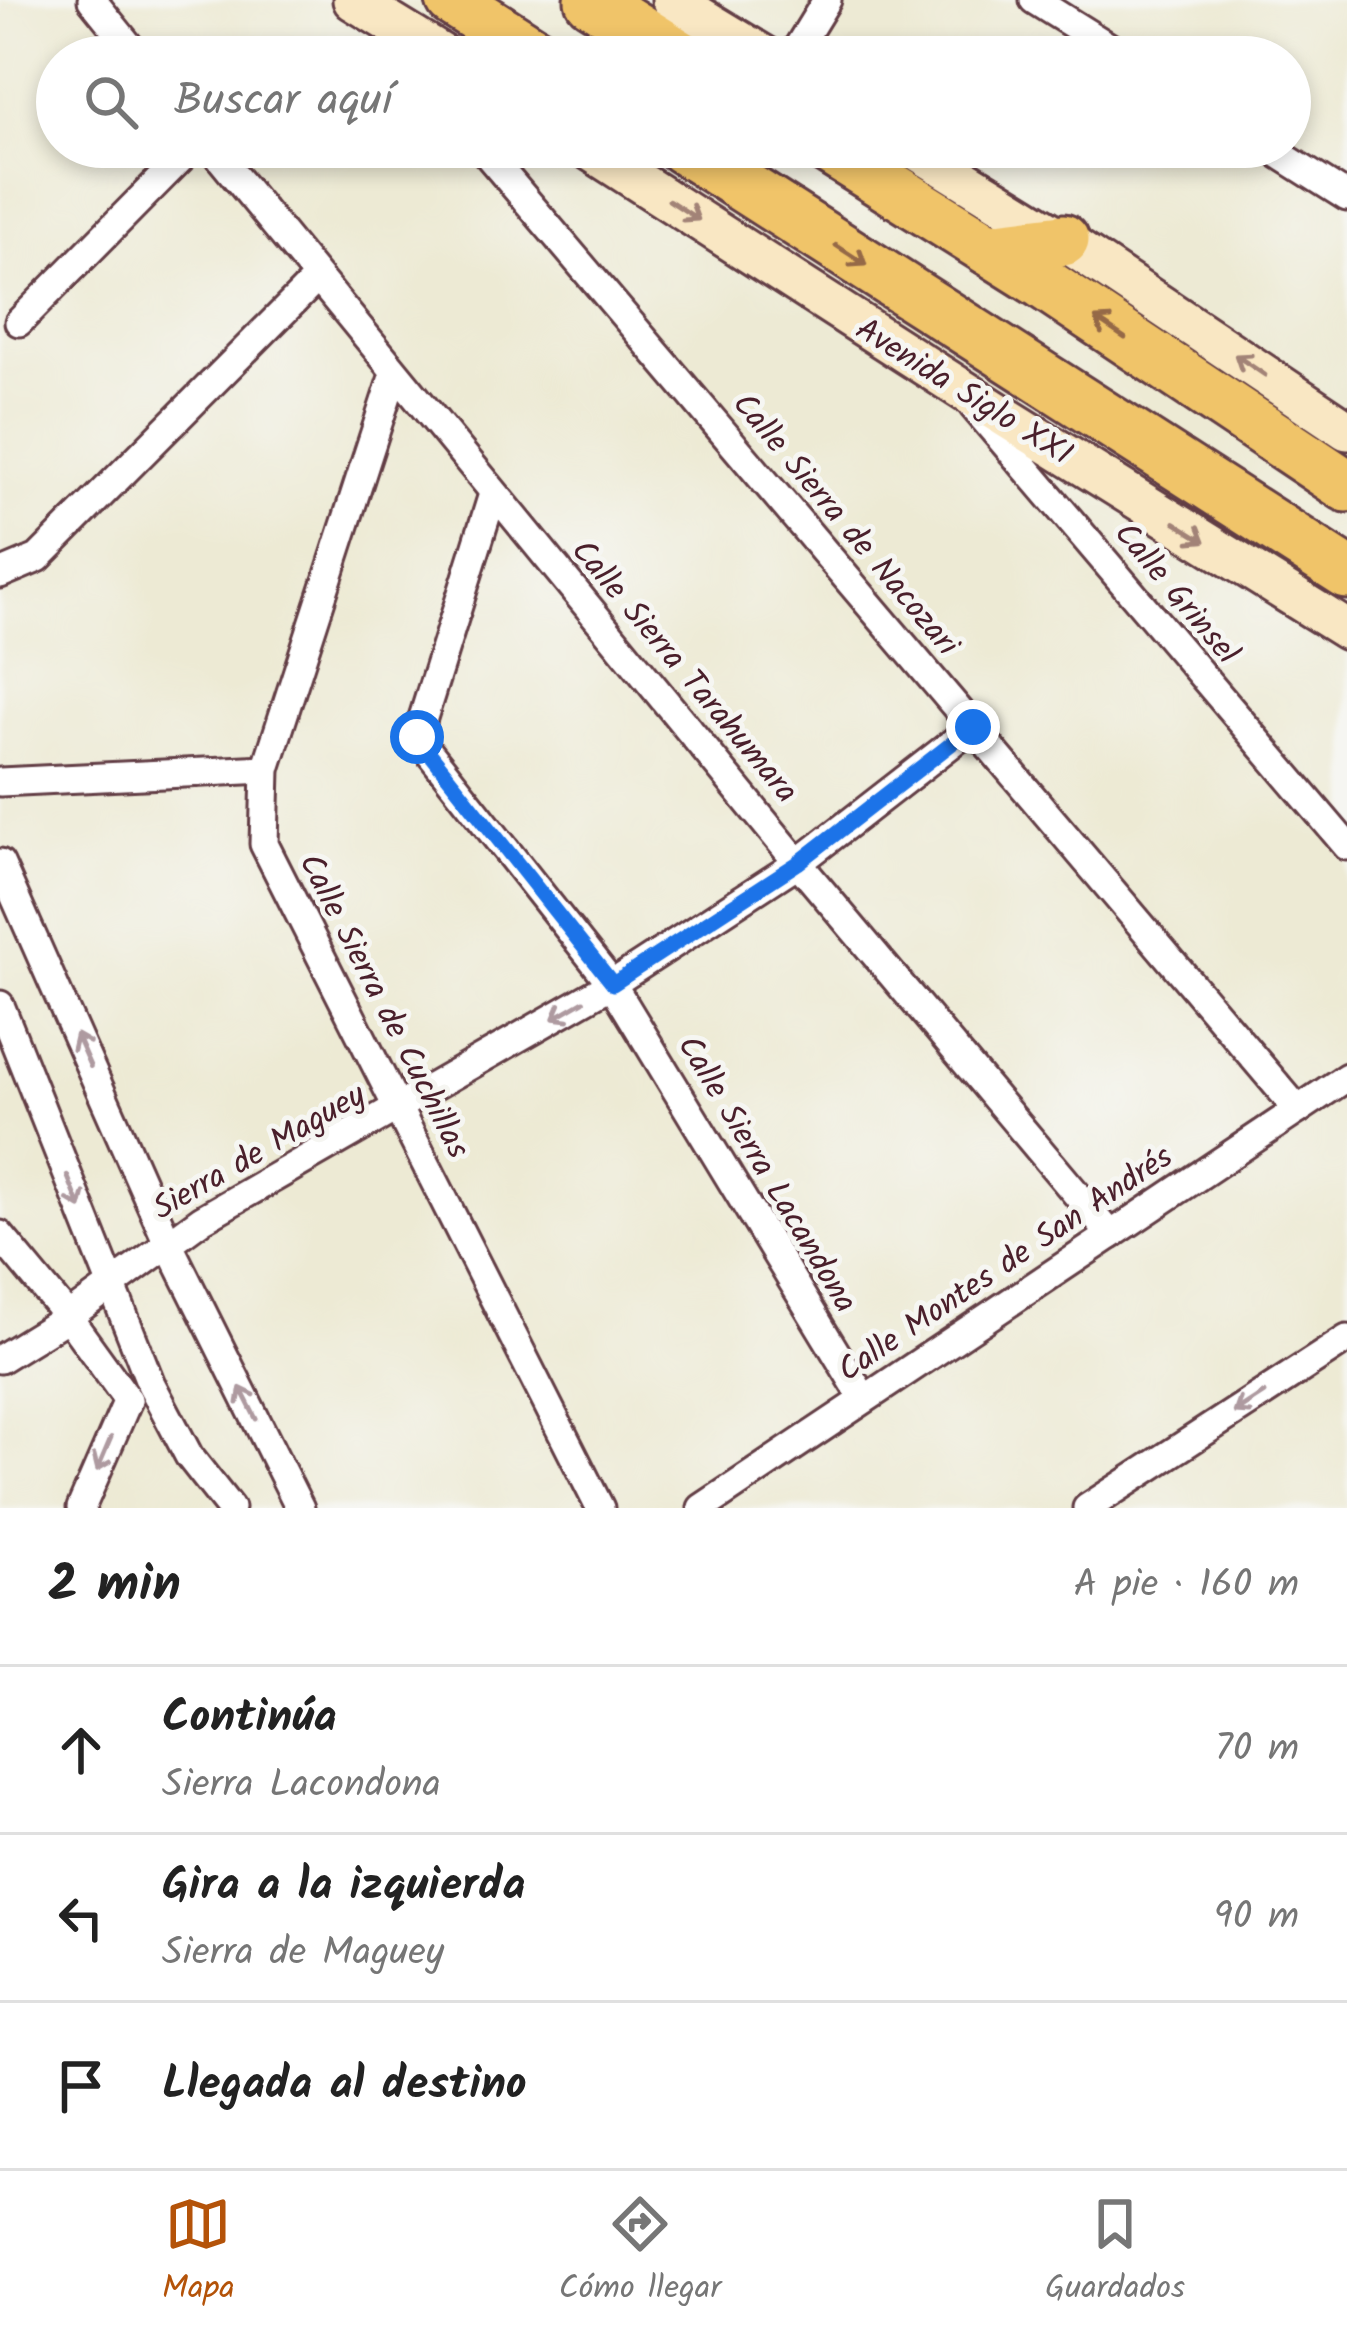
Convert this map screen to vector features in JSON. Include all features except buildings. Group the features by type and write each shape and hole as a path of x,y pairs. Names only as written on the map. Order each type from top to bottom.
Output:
{"highway":[{"path":"452,0 508,36"},
{"path":"591,0 648,36"},
{"name":"Avenida Siglo XXI","path":"714,168 1335,575"},
{"path":"860,168 1347,486"},
{"path":"989,249 1063,240"}],"street":[{"path":"92,0 121,36"},
{"path":"672,0 731,36"},
{"path":"805,36 827,0"},
{"path":"1034,0 1091,36"},
{"path":"357,3 386,36"},
{"path":"357,3 411,36"},
{"path":"19,322 171,168"},
{"name":"Calle Sierra Tarahumara","path":"228,168 798,863 1111,1235"},
{"name":"Calle Sierra de Nacozari","path":"499,168 1298,1110"},
{"name":"Avenida Siglo XXI","path":"618,168 954,385 1335,575 1347,630"},
{"path":"946,168 1063,240 1347,430"},
{"path":"1302,168 1347,196"},
{"path":"0,574 38,558 316,279"},
{"name":"Calle Sierra de Cuchillas","path":"394,374 266,769 264,844 600,1508"},
{"name":"Calle Grinsel","path":"954,385 1347,846"},
{"name":"Calle Sierra Lacandona","path":"494,494 417,737 613,984 864,1399"},
{"name":"Sierra de Maguey","path":"0,1359 68,1317 202,1219 613,984 798,863 973,727"},
{"path":"0,782 266,769"},
{"path":"0,862 168,1244 300,1508"},
{"path":"0,1005 110,1285 139,1392 81,1508"},
{"name":"Calle Montes de San Andrés","path":"702,1508 1347,1077"},
{"path":"0,1235 139,1392 230,1508"},
{"path":"1087,1508 1347,1339"}],"route":[{"path":"417,737 613,984 798,863 973,727"}]}
